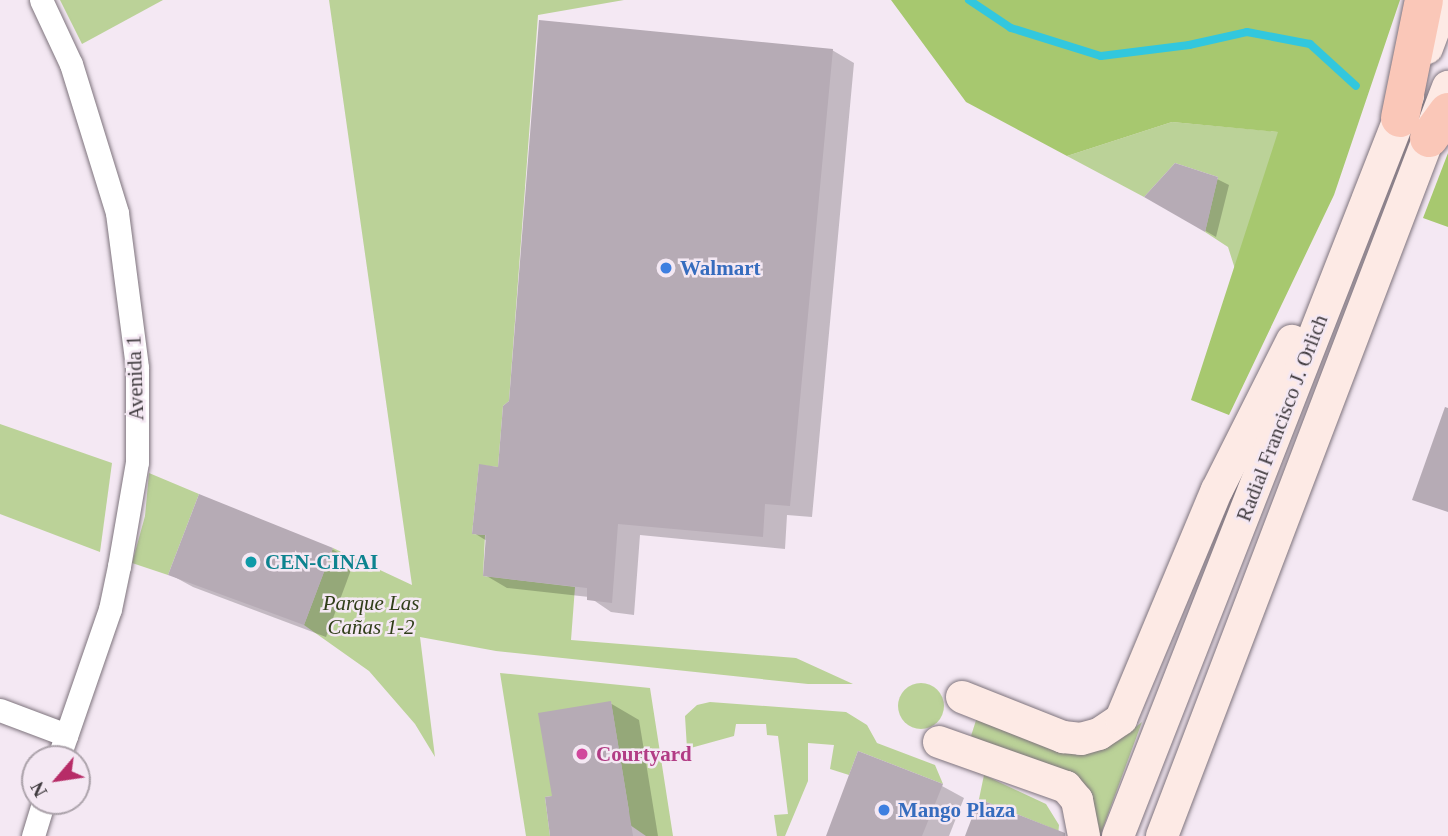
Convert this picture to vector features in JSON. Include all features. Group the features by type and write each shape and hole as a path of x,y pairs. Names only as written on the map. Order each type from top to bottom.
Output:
{"highway":[{"path":"1424,0 1425,123"}],"main road":[{"name":"Radial Francisco J. Orlich","path":"1162,836 1425,123 1445,0"},
{"name":"Radial Francisco J. Orlich","path":"1118,836 1377,175 1425,123 1448,87"},
{"path":"962,698 1072,738 1099,734 1121,719 1216,490 1377,175"},
{"path":"939,741 1066,787 1077,800 1084,836"}],"street":[{"name":"Avenida 1","path":"41,0 71,64 117,213 137,368 136,462 110,609 62,745"},
{"path":"0,710 66,734"},
{"path":"33,836 40,815"}],"green space":[{"path":"60,0 163,0 82,44"},
{"name":"Parque Las Cañas 1-2","path":"329,0 624,0 538,15 509,401 503,406 498,467 479,465 472,534 485,535 483,576 575,587 571,640 796,658 853,684 808,684 496,651 420,637 435,757 415,724 369,671 304,625 333,548 412,585"},
{"path":"891,0 1400,0 1334,195 1229,415 1191,400 1278,132 1172,122 1067,156 966,102"},
{"path":"1172,122 1279,132 1235,269 1228,247 1205,232 1218,177 1175,163 1144,197 1067,156"},
{"path":"1448,153 1448,227 1423,218"},
{"path":"0,424 112,463 100,552 0,514"},
{"path":"149,473 199,494 168,575 132,563 145,516"},
{"path":"500,673 650,688 673,836 646,836 614,814 629,811 611,702 552,796 545,797 550,836 526,836"},
{"path":"921,683 937,690 944,706 937,722 921,729 905,722 898,706 905,690"},
{"path":"710,702 846,712 867,725 877,743 935,765 943,784 858,751 849,775 830,769 834,745 808,743 808,781 785,836 777,836 774,815 788,814 778,736 767,735 766,724 736,724 734,736 687,749 685,716 697,705"},
{"path":"978,714 1077,755 1118,741 1142,722 1100,836 1095,836 1065,776 971,736"},
{"path":"984,775 1046,804 1059,825 1058,836 1049,827 979,799"}],"building":[{"name":"Walmart","path":"539,20 833,49 790,506 765,504 763,537 618,524 612,603 587,600 587,588 483,576 486,535 472,534 479,464 498,467 503,406 509,401"},
{"path":"1175,163 1218,177 1205,232 1144,197"},
{"path":"1445,407 1448,408 1448,512 1412,500"},
{"name":"CEN-CINAI","path":"199,494 333,548 304,625 168,575"},
{"name":"Courtyard","path":"611,701 633,836 550,836 545,797 552,796 538,713"},
{"name":"Mango Plaza","path":"858,751 943,784 922,836 826,836"},
{"path":"979,799 1065,833 1065,836 965,836"}],"waterway":[{"path":"969,0 1011,28 1101,56 1189,45 1247,32 1310,44 1356,86"}],"place":[{"name":"Walmart","path":"666,268"},
{"name":"CEN-CINAI","path":"251,562"},
{"name":"Courtyard","path":"582,754"},
{"name":"Mango Plaza","path":"884,810"}]}
